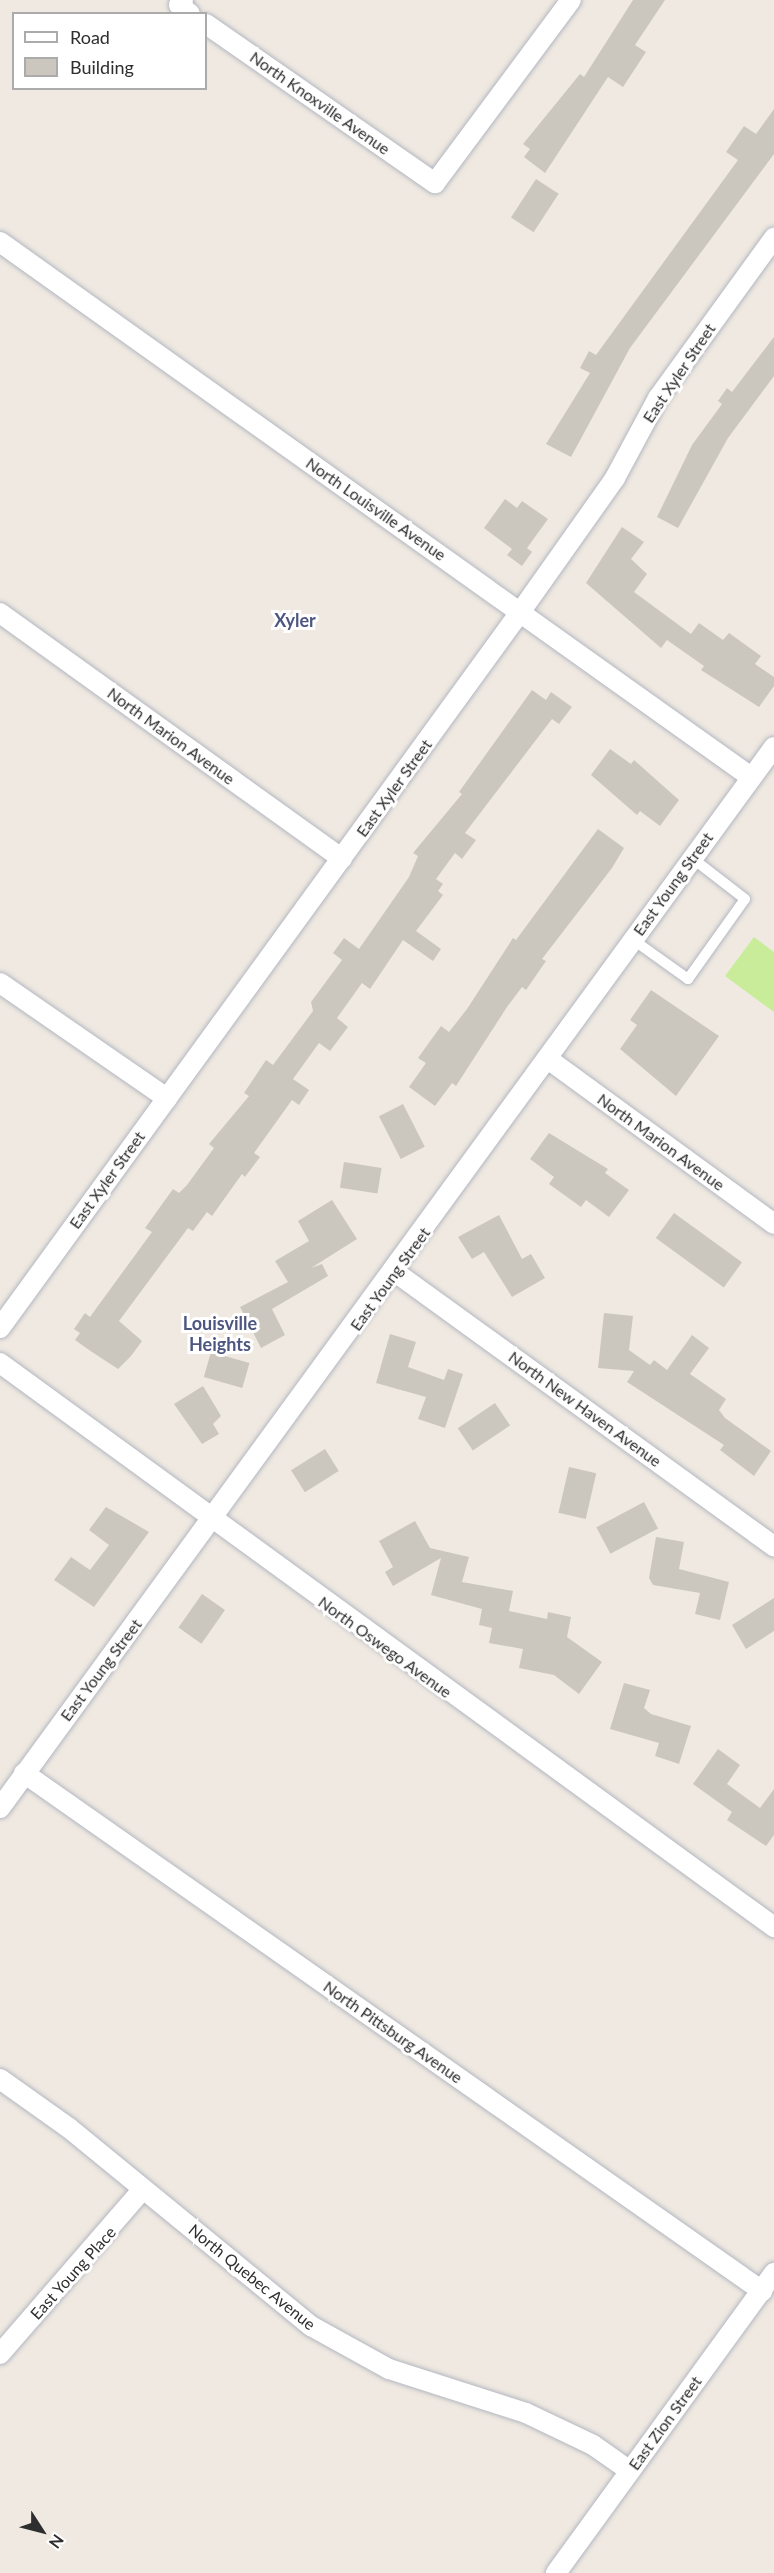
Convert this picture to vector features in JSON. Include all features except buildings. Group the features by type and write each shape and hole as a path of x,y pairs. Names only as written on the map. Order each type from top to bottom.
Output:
{"street":[{"name":"North Knoxville Avenue","path":"207,25 435,183 571,0"},
{"name":"East Xyler Street","path":"0,1328 521,611 615,478 658,398 774,238"},
{"name":"North Louisville Avenue","path":"0,242 751,777"},
{"name":"North Marion Avenue","path":"0,614 342,859"},
{"name":"East Young Street","path":"0,1808 395,1272 632,939 751,777 773,753"},
{"path":"0,983 167,1098"},
{"name":"North Marion Avenue","path":"548,1059 774,1224"},
{"name":"North New Haven Avenue","path":"395,1272 774,1546"},
{"name":"North Oswego Avenue","path":"0,1363 211,1522 774,1927"},
{"name":"North Pittsburg Avenue","path":"24,1773 762,2291"},
{"name":"North Quebec Avenue","path":"0,2079 143,2189 311,2326 389,2369 526,2413 593,2445 630,2471"},
{"name":"East Young Place","path":"0,2354 143,2189"},
{"name":"East Zion Street","path":"556,2573 774,2273"}],"lane":[{"path":"632,939 688,979 746,899 692,858"}],"green space":[{"path":"754,937 774,952 774,1012 725,976"}],"district":[{"name":"Xyler","path":"295,620"},
{"name":"Louisville Heights","path":"220,1334"}]}
